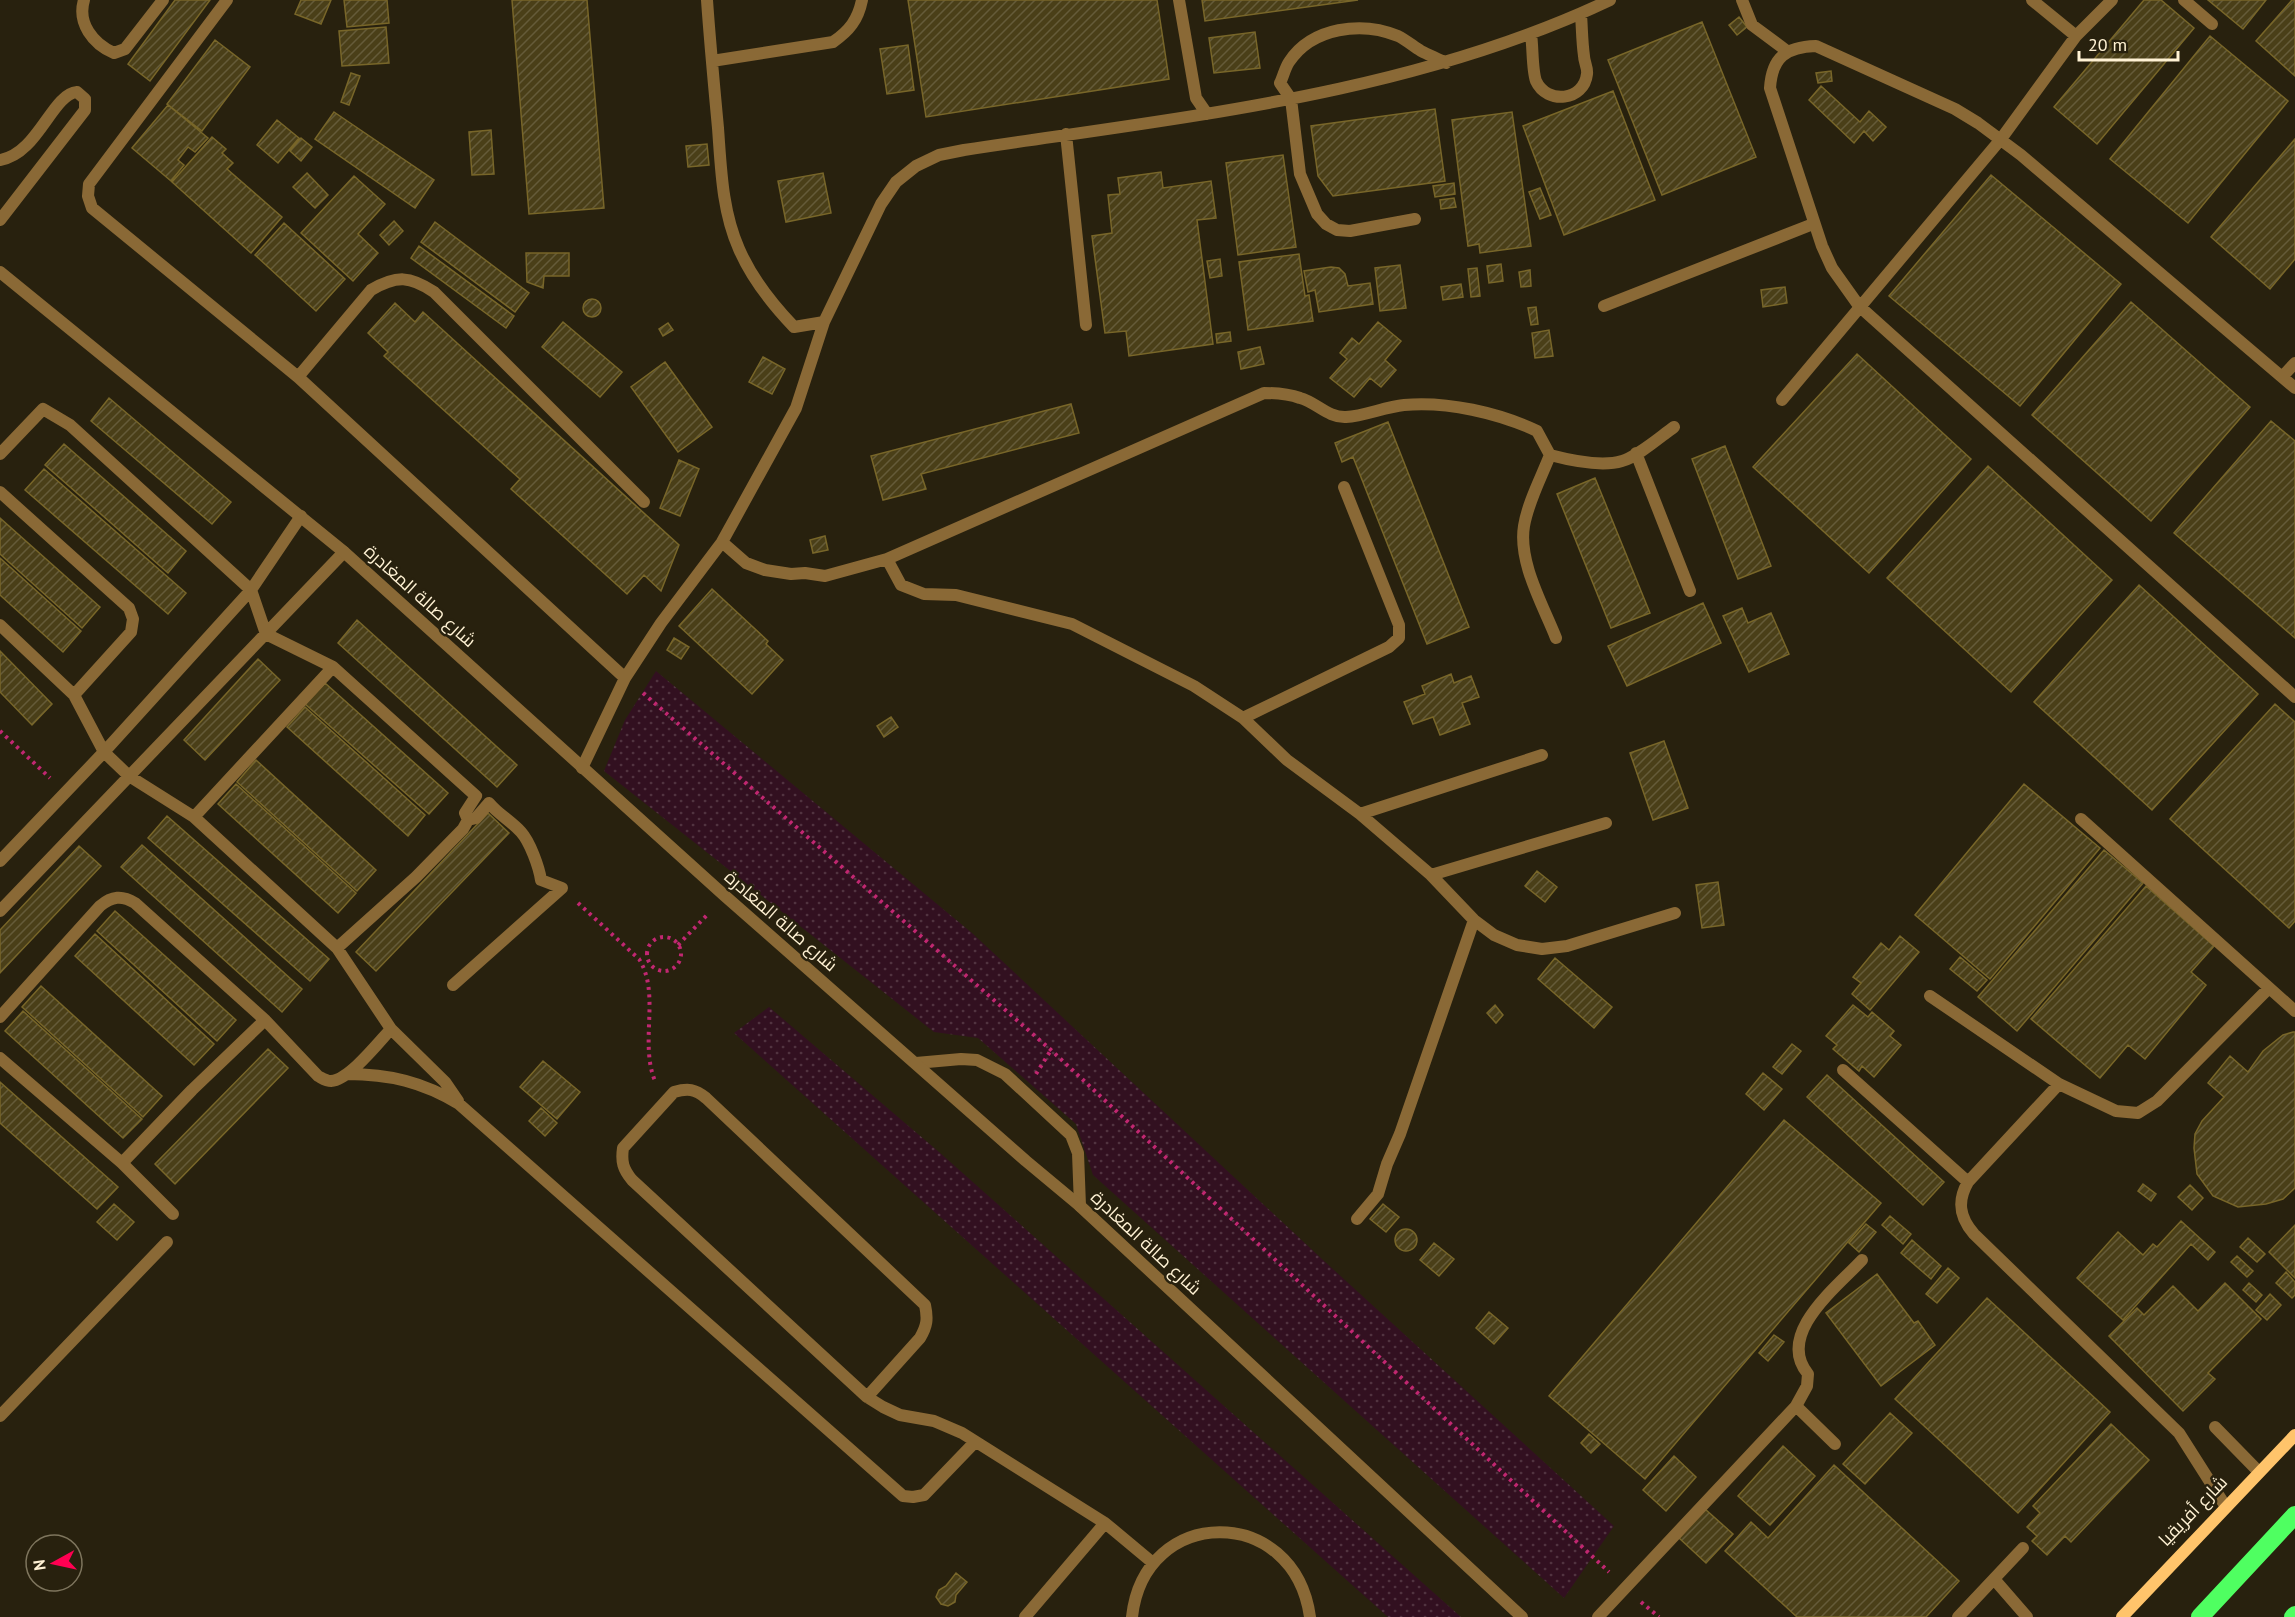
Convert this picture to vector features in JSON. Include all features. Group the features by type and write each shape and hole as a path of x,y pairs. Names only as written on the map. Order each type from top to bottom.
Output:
{"highway":[{"path":"2200,1617 2295,1515"}],"street":[{"path":"84,0 82,18 86,30 114,53 125,49 163,0"},
{"path":"227,0 89,184 88,196 92,208 298,377 625,678"},
{"path":"706,0 722,185 728,217 738,248 753,276 772,303 794,327 824,321"},
{"path":"712,61 832,42 847,32 857,18 862,0"},
{"path":"1179,0 1196,99 1207,114"},
{"path":"582,768 625,678 661,623 722,542 796,408 824,321 881,204 896,182 916,166 939,155 964,150 1207,114 1291,99 1446,63 1531,34 1610,0"},
{"path":"1742,0 1752,25 1787,51"},
{"path":"2032,0 2076,36"},
{"path":"1782,400 2001,140 2076,36 2112,0"},
{"path":"2184,0 2212,24"},
{"path":"1531,34 1536,80 1544,92 1557,98 1572,96 1583,86 1587,73 1581,14"},
{"path":"1415,219 1350,231 1337,230 1326,224 1317,214 1300,174 1291,99 1280,83 1288,62 1304,46 1326,34 1350,28 1375,29 1399,37 1446,63"},
{"path":"2295,388 2001,140 1955,109 1831,50 1816,46 1801,46 1787,51 1777,61 1771,74 1770,88 1813,224 1832,268 1859,306 2295,697"},
{"path":"0,160 17,155 29,144 66,95 77,92 85,99 85,110 0,220"},
{"path":"1066,134 1086,325"},
{"path":"1604,306 1813,224"},
{"name":"شارع صالة المغادرة","path":"0,272 344,552 725,896 1080,1206 1522,1617"},
{"path":"298,377 371,290 386,281 403,278 420,282 434,292 644,502"},
{"path":"298,377 325,348"},
{"path":"2283,377 2295,363"},
{"path":"722,542 746,563 765,570 791,574 825,576 886,560 1264,393 1302,398 1322,411 1345,417 1404,405 1471,410 1494,414 1537,431 1550,456 1527,513 1523,540 1528,566 1556,638"},
{"path":"0,454 42,409 70,425 251,590 266,634 333,667 476,796 465,813 468,820"},
{"path":"1550,456 1605,463 1622,461 1674,427"},
{"path":"1636,453 1690,591"},
{"path":"1244,718 1389,647 1398,638 1399,625 1344,487"},
{"path":"0,492 129,608 133,619 131,632 74,695"},
{"path":"0,861 104,752 251,590 301,516"},
{"path":"0,911 344,552"},
{"path":"886,560 901,585 924,594 956,595 1072,624 1194,686 1244,718 1287,760 1360,814 1431,875 1474,920 1517,945 1542,949 1567,946 1675,913"},
{"path":"0,625 74,695 104,752 129,776 194,817 337,948 392,1029 445,1082 459,1104"},
{"path":"194,817 333,667"},
{"path":"1360,814 1542,755"},
{"path":"337,948 416,877 463,829 468,820 476,818 489,803 498,814 521,832 539,866 541,880 562,888 453,985"},
{"path":"2081,819 2295,1011"},
{"path":"1431,875 1606,823"},
{"path":"0,1017 100,906 117,897 127,898 135,903 265,1020 318,1076 325,1080 333,1081 347,1074 392,1029"},
{"path":"1357,1219 1378,1194 1474,920"},
{"path":"1930,996 2059,1084 2116,1111 2138,1113 2148,1108 2269,988"},
{"path":"122,1163 192,1090 265,1020"},
{"path":"0,1058 122,1163 173,1214"},
{"path":"916,1063 977,1060 1005,1074 1071,1135 1078,1152 1080,1206"},
{"path":"1843,1070 1968,1182"},
{"path":"347,1074 393,1077 416,1083 438,1091 459,1104 903,1496 924,1495 975,1442"},
{"path":"2059,1084 1968,1182 1962,1191 1961,1215 1966,1225 2179,1433 2226,1507"},
{"path":"867,1397 920,1338 926,1328 928,1317 924,1305 706,1098 697,1091 685,1089 674,1092 624,1148 621,1159 624,1171 632,1180 867,1397 900,1415 949,1425 1105,1523 1153,1563"},
{"path":"0,1416 167,1242"},
{"path":"1598,1617 1796,1406 1807,1386 1808,1374 1800,1364 1798,1352 1799,1340 1809,1316 1862,1260"},
{"path":"1796,1406 1836,1444"},
{"path":"2215,1427 2259,1472"},
{"name":"شارع أفريقيا","path":"2122,1617 2295,1435"},
{"path":"1025,1617 1105,1523"},
{"path":"1132,1617 1133,1601 1141,1581 1153,1563 1169,1548 1188,1538 1209,1533 1231,1532 1271,1547 1287,1562 1300,1580 1308,1600 1310,1617"},
{"path":"1958,1617 2024,1548"},
{"path":"1994,1579 2027,1617"}],"path":[{"path":"625,678 1051,1050 1659,1617"},
{"path":"0,731 66,793"},
{"path":"562,888 645,967 648,985 648,1054 653,1078 665,1100"},
{"path":"678,945 725,896"},
{"path":"664,937 672,939 678,945 681,952 680,961 675,968 660,971 651,964 647,952 650,944 656,939 664,937"},
{"path":"645,967 651,964"}],"shaded area":[{"path":"656,671 972,933 1323,1260 1614,1526 1564,1598 1093,1175 1076,1124 978,1038 934,1032 604,771 625,720"},
{"path":"769,1007 939,1152 1461,1617 1388,1617 734,1033"}],"building":[{"path":"175,0 210,0 150,81 128,64"},
{"path":"301,0 331,0 321,24 295,14"},
{"path":"344,0 387,0 389,23 347,27"},
{"path":"512,0 587,0 604,208 529,214"},
{"path":"908,0 1157,0 1169,79 926,117"},
{"path":"1202,0 1358,0 1205,21"},
{"path":"2144,0 2161,0 2194,28 2097,144 2054,107"},
{"path":"2208,0 2266,0 2243,29"},
{"path":"2292,0 2295,0 2295,76 2256,41"},
{"path":"1739,17 1747,27 1737,35 1729,25"},
{"path":"1702,22 1756,157 1662,195 1608,60"},
{"path":"386,27 389,63 342,66 339,31"},
{"path":"1255,32 1260,68 1214,73 1209,38"},
{"path":"2210,36 2288,101 2188,223 2110,159"},
{"path":"215,40 250,67 202,131 167,104"},
{"path":"908,45 914,90 887,94 880,49"},
{"path":"1831,71 1832,81 1818,83 1816,73"},
{"path":"351,73 360,76 349,105 341,102"},
{"path":"1821,86 1860,122 1869,111 1886,127 1873,141 1864,131 1854,143 1809,100"},
{"path":"1613,91 1655,200 1564,235 1523,126"},
{"path":"168,105 208,138 195,152 188,147 178,160 184,165 171,181 132,148"},
{"path":"1435,109 1445,181 1333,196 1318,176 1311,126"},
{"path":"334,112 434,180 415,208 315,139"},
{"path":"1512,112 1531,246 1480,253 1479,244 1468,246 1452,120"},
{"path":"277,120 299,138 278,163 257,145"},
{"path":"491,130 494,174 472,175 469,132"},
{"path":"212,137 226,149 222,153 233,163 227,169 282,217 251,253 172,182"},
{"path":"301,138 312,147 301,161 290,151"},
{"path":"2295,139 2295,259 2270,289 2211,237"},
{"path":"707,144 709,165 688,167 686,146"},
{"path":"1283,155 1296,247 1238,255 1226,163"},
{"path":"1161,172 1163,188 1211,181 1216,218 1197,220 1213,344 1129,356 1126,331 1105,333 1092,236 1112,233 1108,195 1120,194 1118,178"},
{"path":"307,173 328,195 315,208 293,187"},
{"path":"823,173 831,213 786,222 778,181"},
{"path":"1991,175 2121,284 2020,406 1889,296"},
{"path":"354,176 385,204 358,234 378,253 353,281 301,233"},
{"path":"1454,183 1455,194 1435,197 1433,186"},
{"path":"1540,188 1551,215 1540,219 1529,192"},
{"path":"1454,198 1456,207 1441,209 1440,200"},
{"path":"394,221 403,231 389,245 380,235"},
{"path":"435,222 529,293 515,312 421,242"},
{"path":"284,223 345,279 316,311 255,255"},
{"path":"419,246 514,316 506,328 411,258"},
{"path":"526,253 569,253 569,276 544,276 543,288 527,282"},
{"path":"1299,254 1305,296 1309,295 1313,321 1248,330 1239,262"},
{"path":"1220,259 1222,276 1210,278 1207,261"},
{"path":"1501,264 1503,281 1489,283 1487,266"},
{"path":"1400,265 1406,308 1380,311 1375,268"},
{"path":"1339,268 1345,274 1348,286 1370,283 1373,304 1319,312 1315,290 1308,292 1304,271"},
{"path":"1477,268 1480,296 1471,297 1468,269"},
{"path":"1530,270 1531,286 1521,287 1519,272"},
{"path":"1461,284 1463,297 1443,300 1441,287"},
{"path":"1785,287 1787,303 1763,307 1761,290"},
{"path":"592,299 598,302 601,308 598,314 592,317 586,314 583,308 586,302"},
{"path":"2131,302 2250,407 2151,521 2032,415"},
{"path":"395,303 415,322 423,312 679,545 661,591 644,575 627,594 511,489 520,479 384,356 388,352 368,333"},
{"path":"1536,307 1538,324 1531,325 1528,308"},
{"path":"563,322 622,372 600,397 542,347"},
{"path":"1378,322 1401,341 1385,360 1396,370 1381,387 1370,378 1354,397 1330,378 1347,359 1340,353 1352,338 1359,344"},
{"path":"668,323 673,330 663,336 659,329"},
{"path":"1549,330 1553,356 1535,358 1532,333"},
{"path":"1230,332 1231,341 1217,343 1216,334"},
{"path":"1260,347 1264,364 1241,369 1238,352"},
{"path":"1857,354 1971,459 1869,573 1753,467"},
{"path":"763,357 785,369 772,394 749,382"},
{"path":"665,362 712,427 678,452 631,387"},
{"path":"109,398 231,502 212,524 91,421"},
{"path":"1071,404 1079,433 921,474 926,489 883,500 871,456"},
{"path":"2271,421 2295,441 2295,638 2174,533"},
{"path":"1388,422 1469,627 1427,644 1353,457 1342,462 1335,443"},
{"path":"64,444 186,551 168,573 45,465"},
{"path":"1725,446 1771,566 1738,579 1692,459"},
{"path":"679,460 699,469 680,516 660,508"},
{"path":"1988,466 2112,580 2011,692 1887,578"},
{"path":"44,469 186,593 168,614 25,490"},
{"path":"1595,478 1650,613 1611,628 1557,494"},
{"path":"0,518 100,607 82,628 0,554"},
{"path":"825,536 828,550 813,553 810,540"},
{"path":"0,558 81,631 63,652 0,595"},
{"path":"2139,585 2258,694 2152,810 2034,702"},
{"path":"712,589 768,641 766,644 783,660 752,694 679,626"},
{"path":"1703,603 1721,643 1627,686 1608,646"},
{"path":"1742,608 1748,623 1771,613 1789,654 1749,672 1723,616"},
{"path":"357,620 517,765 497,787 338,643"},
{"path":"674,638 689,647 681,659 667,650"},
{"path":"0,651 52,704 32,725 0,692"},
{"path":"258,659 280,680 205,760 184,740"},
{"path":"1451,674 1454,683 1471,676 1479,697 1462,703 1470,724 1440,735 1433,717 1413,724 1404,702 1425,694 1422,686"},
{"path":"325,683 448,793 429,814 305,704"},
{"path":"2275,704 2295,722 2295,921 2289,928 2170,819"},
{"path":"305,707 425,815 408,836 287,727"},
{"path":"891,717 898,727 884,737 877,726"},
{"path":"1664,741 1688,808 1653,820 1630,753"},
{"path":"256,760 376,870 357,891 237,782"},
{"path":"236,784 356,893 338,913 218,804"},
{"path":"2024,784 2100,848 1990,979 1915,915"},
{"path":"488,813 509,833 376,971 356,952"},
{"path":"167,816 329,959 310,981 148,838"},
{"path":"142,845 302,989 282,1012 121,867"},
{"path":"79,846 101,866 0,973 0,930"},
{"path":"2104,850 2143,883 2017,1031 1978,997"},
{"path":"1537,871 1557,887 1545,902 1525,886"},
{"path":"1718,882 1724,925 1702,928 1696,885"},
{"path":"2146,886 2214,946 2191,972 2206,985 2145,1059 2128,1045 2100,1078 2031,1019"},
{"path":"115,911 236,1020 217,1041 97,931"},
{"path":"95,934 214,1044 194,1065 75,956"},
{"path":"1900,936 1919,952 1870,1010 1852,994 1861,983 1853,977 1881,943 1889,950"},
{"path":"1960,957 1987,980 1977,991 1950,969"},
{"path":"1555,958 1612,1007 1594,1028 1538,979"},
{"path":"41,986 162,1096 143,1117 22,1007"},
{"path":"1495,1005 1503,1015 1496,1023 1487,1013"},
{"path":"1853,1005 1868,1017 1872,1012 1894,1031 1890,1036 1901,1045 1874,1077 1862,1066 1859,1071 1833,1049 1837,1045 1826,1036"},
{"path":"23,1011 142,1119 123,1138 5,1031"},
{"path":"2295,1032 2295,1188 2283,1199 2266,1204 2238,1207 2213,1196 2197,1174 2195,1134 2202,1121 2224,1097 2208,1083 2230,1056 2248,1072 2263,1051 2283,1035"},
{"path":"1792,1044 1801,1051 1782,1074 1773,1067"},
{"path":"268,1049 288,1068 175,1184 155,1164"},
{"path":"543,1061 580,1092 557,1119 520,1087"},
{"path":"1763,1073 1782,1089 1764,1110 1746,1094"},
{"path":"1827,1075 1944,1182 1923,1205 1807,1097"},
{"path":"0,1082 118,1187 97,1209 0,1123"},
{"path":"541,1108 557,1123 545,1136 529,1121"},
{"path":"1784,1120 1881,1203 1645,1479 1549,1396"},
{"path":"2143,1184 2156,1194 2151,1201 2138,1191"},
{"path":"2190,1185 2203,1198 2192,1210 2178,1197"},
{"path":"114,1204 134,1222 117,1240 97,1222"},
{"path":"1383,1204 1399,1217 1386,1232 1370,1219"},
{"path":"1890,1216 1911,1234 1903,1244 1882,1225"},
{"path":"2181,1221 2215,1252 2208,1260 2191,1244 2123,1320 2077,1278 2118,1232 2143,1255 2153,1244 2157,1247"},
{"path":"1866,1224 1876,1232 1859,1252 1849,1243"},
{"path":"2295,1225 2295,1278 2269,1252"},
{"path":"1406,1229 1414,1232 1417,1240 1414,1248 1406,1251 1398,1248 1395,1240 1398,1232"},
{"path":"2248,1238 2265,1254 2257,1262 2240,1247"},
{"path":"1912,1240 1941,1266 1931,1279 1901,1253"},
{"path":"1434,1243 1454,1259 1439,1276 1420,1260"},
{"path":"2237,1256 2253,1271 2247,1277 2231,1262"},
{"path":"1948,1268 1959,1278 1937,1303 1926,1294"},
{"path":"2286,1272 2295,1282 2295,1295 2292,1298 2276,1283"},
{"path":"1877,1274 1914,1323 1918,1321 1935,1345 1881,1386 1826,1313"},
{"path":"2225,1283 2261,1319 2208,1373 2215,1379 2183,1411 2109,1336 2137,1308 2144,1315 2173,1286 2198,1311"},
{"path":"2249,1283 2262,1295 2256,1302 2243,1290"},
{"path":"2270,1294 2281,1305 2267,1320 2256,1310"},
{"path":"1987,1298 2110,1412 2018,1513 1895,1399"},
{"path":"1489,1312 1508,1328 1494,1344 1476,1328"},
{"path":"1774,1335 1784,1342 1768,1361 1759,1353"},
{"path":"1890,1413 1912,1433 1865,1484 1843,1464"},
{"path":"2111,1424 2149,1460 2071,1542 2065,1536 2047,1555 2032,1541 2037,1536 2027,1527 2040,1513 2033,1506"},
{"path":"1589,1434 1600,1444 1591,1453 1581,1443"},
{"path":"1783,1446 1815,1476 1770,1525 1738,1496"},
{"path":"1674,1456 1696,1477 1666,1511 1643,1490"},
{"path":"1834,1465 1959,1581 1926,1617 1797,1617 1725,1551 1751,1522 1768,1538"},
{"path":"1705,1509 1733,1534 1706,1563 1679,1538"},
{"path":"956,1573 967,1582 956,1595 955,1602 948,1606 941,1604 936,1597 939,1590 946,1586"}]}
